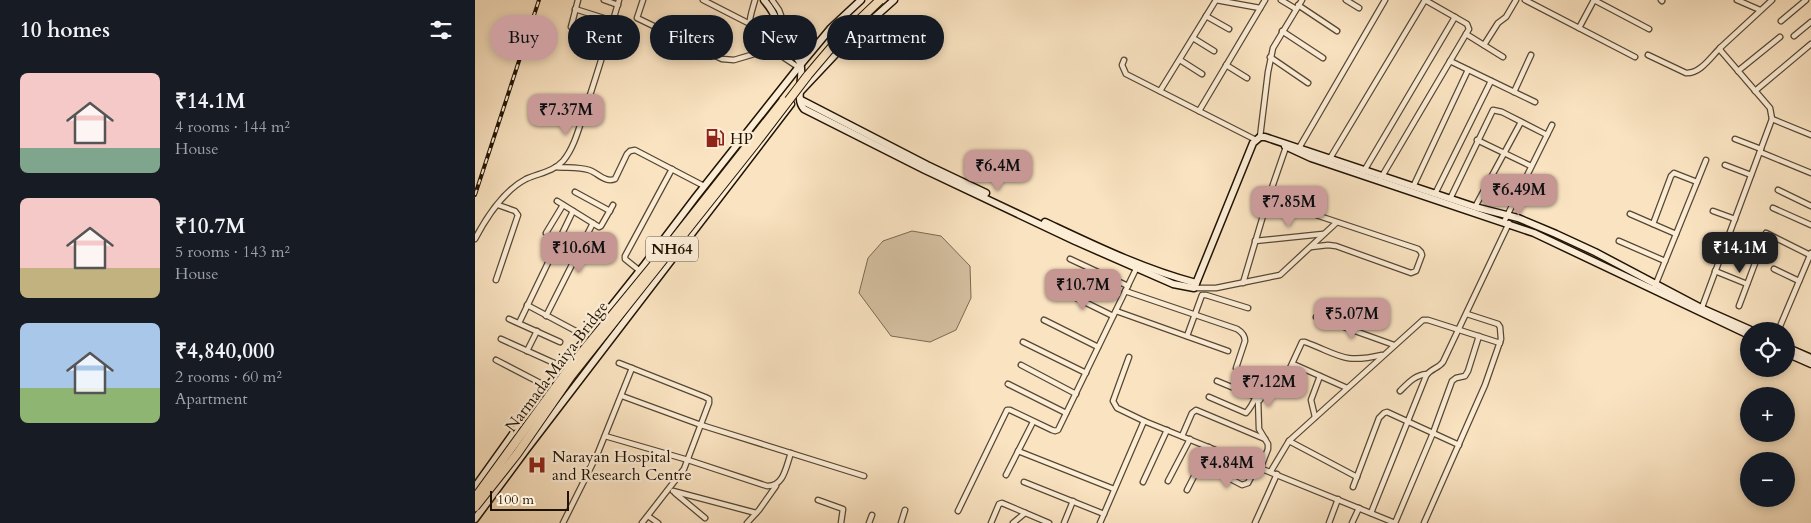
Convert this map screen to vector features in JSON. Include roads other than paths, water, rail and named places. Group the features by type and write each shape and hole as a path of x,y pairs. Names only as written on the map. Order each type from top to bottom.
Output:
{"highway":[{"name":"Narmada Maiya Bridge","path":"475,498 573,363 669,245 806,70 840,31 873,0"},
{"name":"NH64","path":"475,507 517,454 571,376 751,151 808,75 836,42 880,0"}],"main road":[{"path":"764,0 773,11 783,45 797,58 801,100 802,106 805,108 925,170 1136,269 1173,284 1195,285"},
{"name":"NH64","path":"817,45 831,28 861,0"},
{"path":"475,519 800,91 847,42 894,0"},
{"name":"NH64","path":"475,487 547,387 804,60"},
{"path":"801,100 927,165 1077,237 1138,264 1195,285"},
{"path":"1195,285 1258,138 1271,138 1328,161 1364,171 1414,194 1556,234 1595,252 1655,287 1740,330"},
{"path":"1271,138 1286,147 1381,179 1450,198 1507,220"},
{"path":"1700,310 1740,326"},
{"path":"1795,353 1811,364"},
{"path":"1795,355 1811,358"}],"street":[{"path":"574,15 578,0"},
{"path":"603,0 618,2 615,15"},
{"path":"643,0 637,18 722,59 734,60 743,57"},
{"path":"703,0 743,20"},
{"path":"752,15 755,0"},
{"path":"772,0 781,15"},
{"path":"1161,91 1216,0 1260,8"},
{"path":"1199,111 1265,0"},
{"path":"1281,0 1297,7 1337,31"},
{"path":"1124,60 1122,65 1126,74 1258,138 1270,57 1282,31 1302,0"},
{"path":"1346,0 1359,8"},
{"path":"1299,148 1385,0"},
{"path":"1328,161 1425,0 1469,26 1469,29 1381,179"},
{"path":"1484,45 1498,23 1506,17 1516,0"},
{"path":"1525,0 1635,57"},
{"path":"1586,0 1594,1 1649,29"},
{"path":"1737,0 1760,10"},
{"path":"1648,56 1686,73 1697,72 1772,0"},
{"path":"1781,21 1806,0"},
{"path":"1579,28 1594,1"},
{"path":"575,9 592,15"},
{"path":"1206,16 1229,29"},
{"path":"1364,171 1455,17"},
{"path":"1793,36 1811,22"},
{"path":"1282,31 1323,58"},
{"path":"1466,34 1503,57"},
{"path":"1738,71 1780,37"},
{"path":"1193,38 1214,51"},
{"path":"1755,91 1811,44"},
{"path":"1700,310 1772,119 1770,108 1720,48"},
{"path":"1514,92 1531,55"},
{"path":"1270,57 1308,83"},
{"path":"475,239 507,194 525,179 548,172 556,167 568,154 579,130 601,60"},
{"path":"790,60 799,65"},
{"path":"1179,60 1202,74"},
{"path":"1450,61 1535,102"},
{"path":"1226,65 1247,78"},
{"path":"1413,187 1467,70"},
{"path":"1435,194 1491,81"},
{"path":"1450,198 1493,110 1501,112 1547,135"},
{"path":"1772,119 1811,134"},
{"path":"1475,207 1521,122"},
{"path":"1371,513 1427,374 1443,362 1467,314 1531,166 1552,125"},
{"path":"1735,139 1811,172"},
{"path":"1477,140 1531,166"},
{"path":"1243,283 1286,147"},
{"path":"556,167 590,170 607,180 611,180 615,178 630,150 635,150 704,186"},
{"path":"1655,287 1706,160"},
{"path":"1725,165 1751,175"},
{"path":"640,271 625,259 625,256 671,169"},
{"path":"1653,224 1671,176 1674,173 1697,182"},
{"path":"1778,190 1811,206"},
{"path":"575,192 610,211"},
{"path":"1268,199 1420,251 1422,255 1417,271 1411,272 1336,246 1311,247"},
{"path":"557,201 599,226 601,226 613,205"},
{"path":"496,280 518,216 515,211 498,205"},
{"path":"546,233 563,205"},
{"path":"1773,208 1811,225"},
{"path":"519,323 573,211"},
{"path":"1713,211 1735,219"},
{"path":"1630,214 1676,234"},
{"path":"547,316 593,223"},
{"path":"1195,285 1216,288 1280,275 1336,223"},
{"path":"1255,241 1325,233"},
{"path":"1766,233 1811,254 1782,322"},
{"path":"1619,241 1665,261"},
{"path":"1739,306 1760,250"},
{"path":"1070,259 1127,289 1237,329 1242,333 1245,341 1235,368 1260,379 1261,384 1258,398 1259,429 1268,444 1268,449 1259,467 1247,483 1242,485 1219,473 1219,469 1228,454"},
{"path":"958,511 1007,410 1055,432 1058,430 1136,269"},
{"path":"1774,269 1799,281"},
{"path":"1715,271 1747,284"},
{"path":"1060,290 1115,313 1228,351"},
{"path":"1187,336 1202,295 1248,308"},
{"path":"527,305 587,337"},
{"path":"1425,523 1485,386 1500,343 1501,327 1467,314"},
{"path":"1316,317 1394,345"},
{"path":"509,319 560,342"},
{"path":"1044,320 1098,347"},
{"path":"1271,471 1289,441 1423,320 1500,343"},
{"path":"527,351 537,331"},
{"path":"1129,357 1113,400 1113,404 1117,408 1144,421 1395,523 1452,382 1456,378 1465,376 1468,371 1479,336"},
{"path":"501,339 563,367"},
{"path":"1023,342 1086,373"},
{"path":"1209,397 1246,413 1265,390 1275,394 1279,392 1302,342 1344,358 1364,359 1383,355"},
{"path":"496,360 547,387"},
{"path":"619,363 709,399 684,469 671,490 642,523"},
{"path":"1293,364 1347,388"},
{"path":"1021,365 1075,394"},
{"path":"563,523 605,436 632,368"},
{"path":"1401,391 1414,378 1427,374"},
{"path":"1315,417 1311,400 1320,376"},
{"path":"1217,381 1258,398"},
{"path":"1008,384 1066,413"},
{"path":"622,396 701,425 864,476"},
{"path":"1182,436 1192,413 1196,410 1266,440"},
{"path":"1353,487 1381,415 1387,412 1459,445"},
{"path":"1099,523 1144,421"},
{"path":"1006,475 1033,422"},
{"path":"1143,482 1167,430"},
{"path":"605,436 688,460 767,486 777,485"},
{"path":"1168,480 1190,439"},
{"path":"1289,441 1357,477"},
{"path":"1187,490 1209,447"},
{"path":"1019,451 1114,489"},
{"path":"747,523 781,482 791,453"},
{"path":"1255,523 1277,474"},
{"path":"1024,482 1103,514"},
{"path":"671,490 756,514"},
{"path":"671,490 705,518"},
{"path":"1329,523 1338,499"},
{"path":"819,500 843,510 841,523"},
{"path":"1064,523 1073,502"},
{"path":"991,523 999,504 1049,523"},
{"path":"1352,523 1359,508"},
{"path":"901,523 905,510"},
{"path":"1013,523 1025,513"},
{"path":"869,523 872,515"},
{"path":"648,516 658,523"},
{"path":"1377,523 1379,517"}],"railway":[{"path":"475,195 539,0"}],"place":[{"name":"HP","path":"715,138"},
{"name":"Narayan Hospital and Research Centre","path":"537,465"}]}
